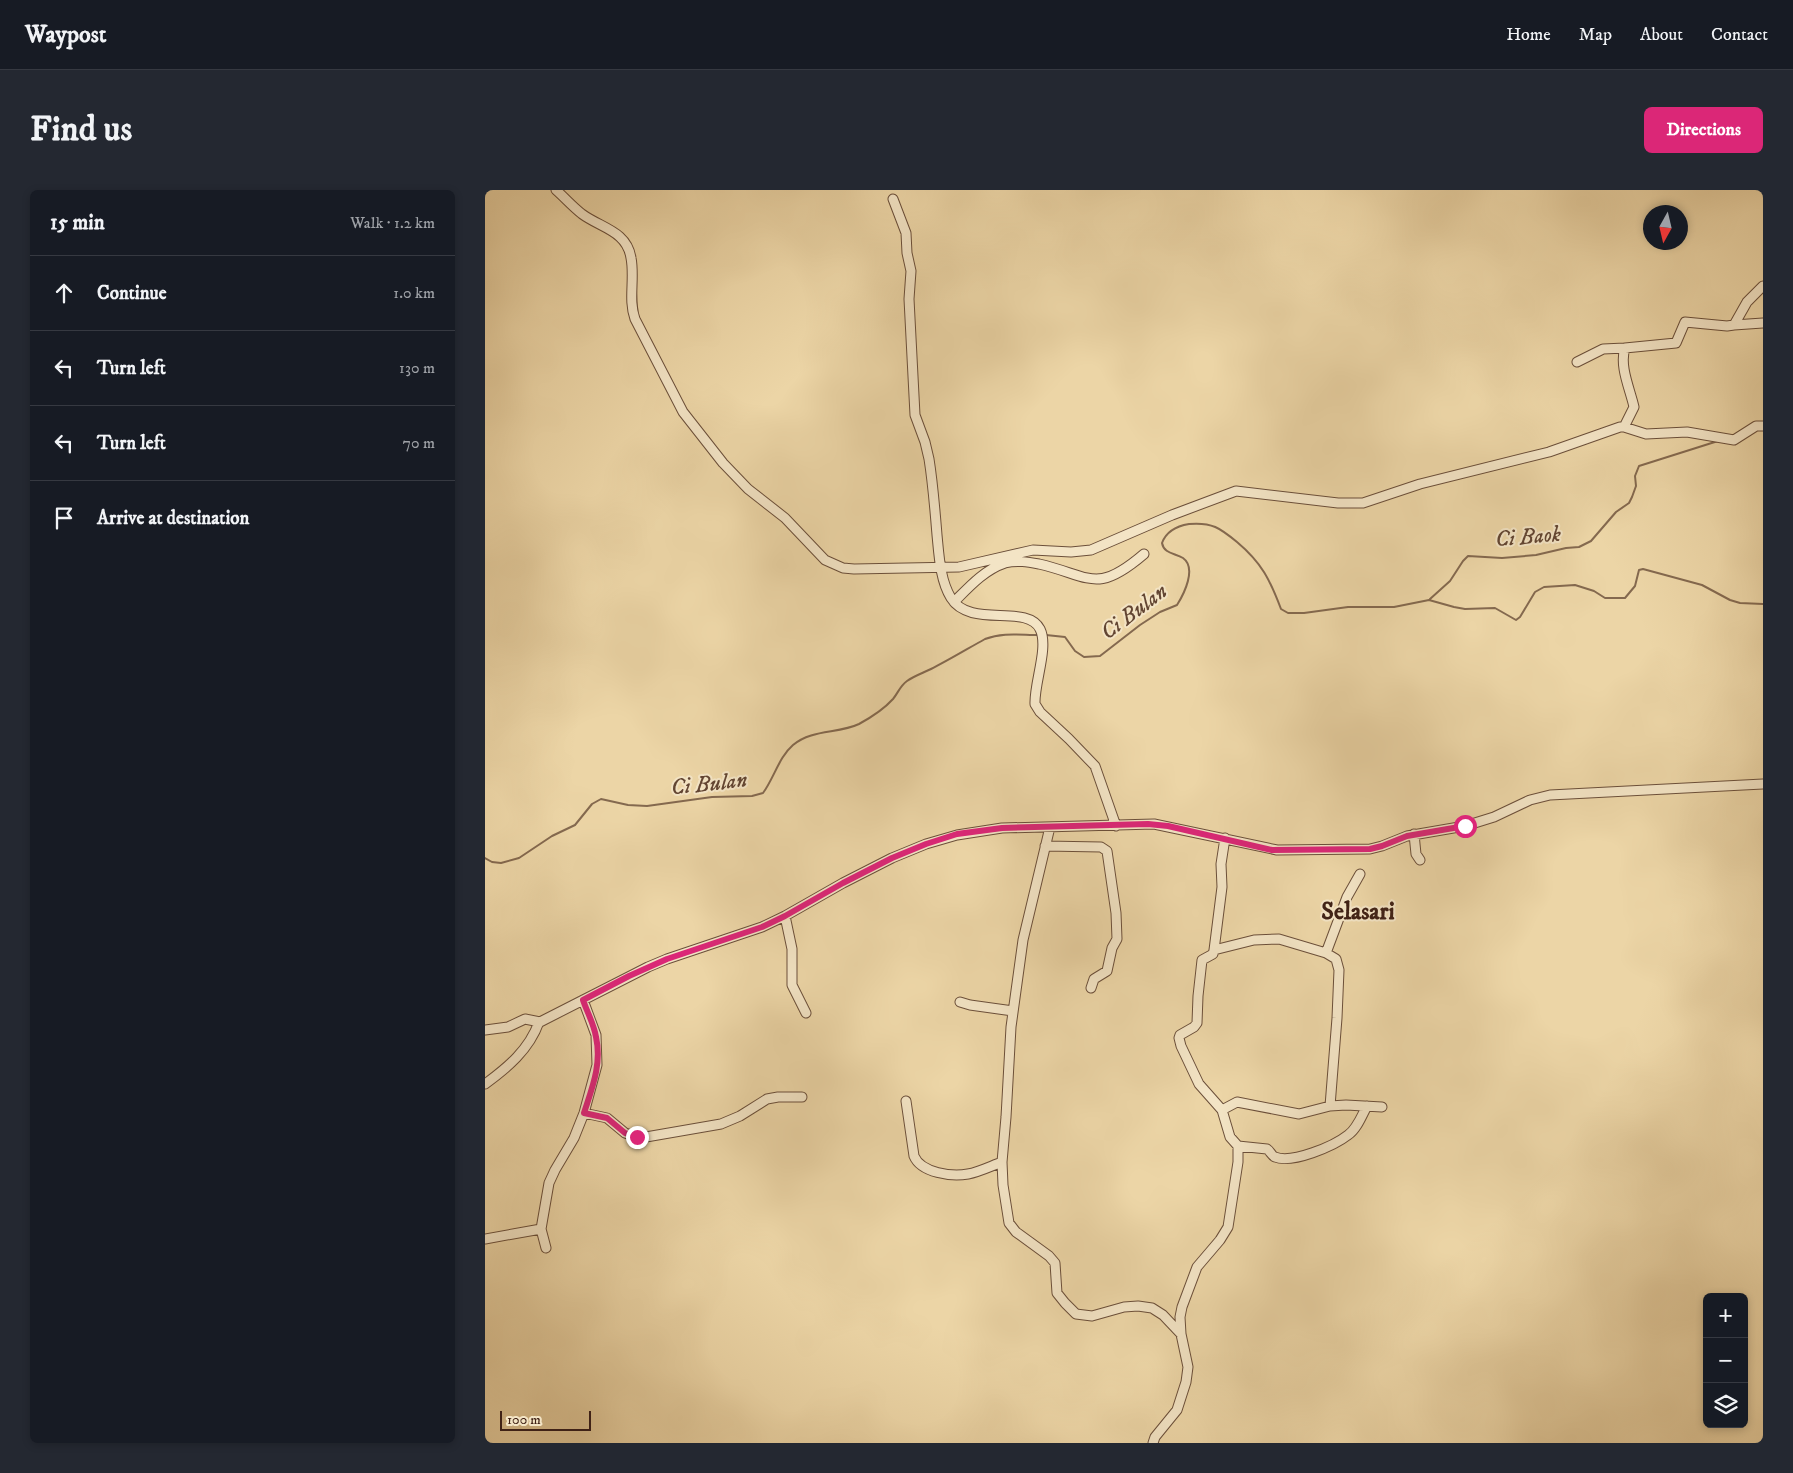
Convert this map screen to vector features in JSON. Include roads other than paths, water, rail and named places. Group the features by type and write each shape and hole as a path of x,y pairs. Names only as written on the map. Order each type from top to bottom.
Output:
{"street":[{"path":"557,190 583,214 618,234 628,246 633,276 632,312 683,412 713,451 741,482 785,518 819,555 832,564 855,569 941,568 975,565 1033,550 1071,552 1091,550 1172,515 1236,491 1345,504 1363,502 1425,482 1549,452 1624,427 1646,434 1687,432 1734,440 1751,429 1763,426"},
{"path":"893,199 905,233 911,270 909,299 914,407 917,423 925,442 929,459 941,568 947,589 954,602 967,613 1020,617 1037,624 1042,636 1042,652 1035,704 1045,717 1095,766 1116,826"},
{"path":"1734,324 1747,302 1763,286"},
{"path":"1577,362 1603,349 1676,342 1685,322 1727,326 1763,323"},
{"path":"1624,427 1634,408 1624,367 1623,356 1625,348"},
{"path":"954,602 984,574 1016,561 1051,567 1084,578 1099,580 1118,574 1144,554"},
{"path":"485,1084 507,1068 518,1057 539,1022 629,976 667,959 741,935 785,916 872,868 926,844 957,834 989,829 1162,825 1277,850 1361,849 1377,848 1414,834 1465,826 1494,817 1530,800 1550,796 1763,784"},
{"path":"1050,827 1023,940 1013,1012 1002,1162 1003,1185 1009,1223 1016,1232 1049,1256 1055,1263 1057,1269 1057,1293 1076,1314 1091,1316 1124,1307 1152,1308 1163,1314 1181,1334"},
{"path":"1414,834 1416,854 1420,860"},
{"path":"1153,1443 1155,1437 1177,1410 1186,1382 1188,1367 1181,1334 1180,1317 1182,1307 1194,1274 1202,1260 1221,1240 1228,1227 1238,1162 1238,1146 1230,1136 1222,1110 1199,1084 1179,1038 1182,1032 1197,1023 1202,960 1213,954 1214,950 1222,887 1221,864 1225,838"},
{"path":"1045,846 1101,847 1107,851 1116,913 1117,939 1112,948 1107,971 1095,979 1091,988"},
{"path":"1326,953 1347,897 1360,874"},
{"path":"785,916 792,949 792,985 806,1013"},
{"path":"1214,950 1268,938 1289,941 1326,953 1336,960 1339,970 1330,1106"},
{"path":"546,1248 541,1229 549,1183 573,1142 584,1113 595,1075 598,1056 596,1035 583,1000"},
{"path":"960,1002 1013,1012"},
{"path":"485,1030 508,1027 525,1019 539,1022"},
{"path":"584,1113 607,1118 625,1133 637,1137 646,1137 721,1124 740,1116 767,1099 802,1097"},
{"path":"906,1101 914,1156 919,1164 941,1173 967,1174 1002,1162"},
{"path":"1222,1110 1237,1102 1299,1114 1330,1106 1382,1107"},
{"path":"1238,1146 1265,1148 1272,1155 1279,1158 1315,1154 1353,1131 1367,1106"},
{"path":"485,1238 541,1229"}],"waterway":[{"name":"Ci Baok","path":"1430,599 1450,581 1468,556 1502,558 1536,555 1579,547 1591,541 1616,512 1629,503 1636,486 1635,476 1639,466 1718,441"},
{"name":"Ci Bulan","path":"1046,635 1065,637 1075,651 1084,657 1100,656 1140,625 1160,612 1177,605 1188,581 1189,568 1183,558 1167,551 1162,543 1166,536 1176,528 1189,524 1204,524 1215,527 1231,537 1246,550 1264,572 1281,609 1288,613 1304,613 1348,607 1394,607 1429,600 1465,609 1495,608 1516,620 1520,617 1535,592 1544,587 1575,585 1594,591 1605,598 1625,598 1635,586 1639,570 1643,569 1702,585 1730,600 1740,603 1763,604"},
{"name":"Ci Bulan","path":"485,858 492,862 501,863 519,858 552,836 575,825 592,804 601,799 628,805 647,806 712,797 752,796 763,793 784,755 800,740 808,736 859,724 893,699 907,681 985,639 1005,635 1039,635"}],"district":[{"name":"Selasari","path":"1358,912"}]}
